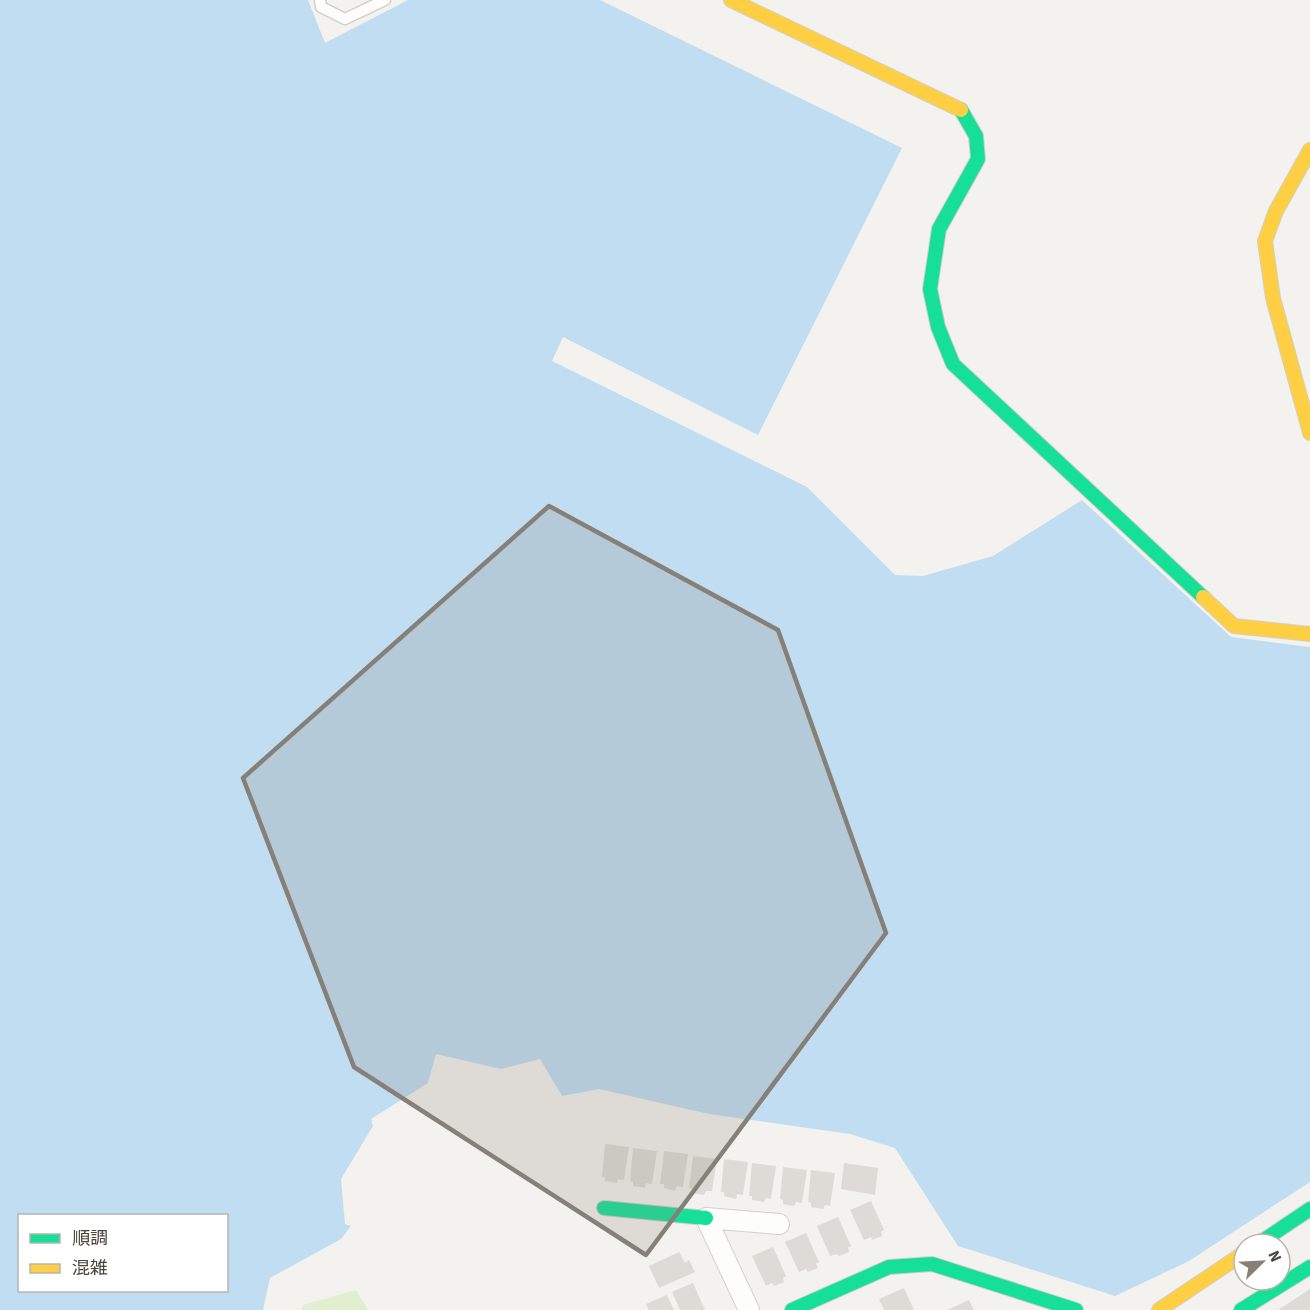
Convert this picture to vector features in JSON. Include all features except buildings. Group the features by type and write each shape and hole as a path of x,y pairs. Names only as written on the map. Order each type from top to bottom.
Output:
{"street":[{"path":"731,0 960,109 976,136 978,159 939,228 930,289 938,327 952,364 1234,626 1310,634"},
{"path":"1310,150 1276,211 1265,241 1273,298 1310,433"},
{"path":"604,1208 779,1224"},
{"path":"1276,1232 1310,1209"},
{"path":"706,1218 749,1310"},
{"path":"1160,1310 1232,1261"},
{"path":"792,1310 889,1267 932,1264 1076,1310"},
{"path":"1241,1310 1310,1267"}],"lane":[{"path":"320,0 321,6 345,19 385,0"}],"highlighted area":[{"path":"549,506 778,630 886,933 646,1255 354,1067 243,778"}],"green space":[{"path":"356,1290 368,1310 301,1310 303,1305"}],"water":[{"path":"0,0 308,0 325,43 408,0 600,0 902,148 758,435 563,337 552,361 807,487 895,575 923,576 993,556 1082,500 1231,637 1310,647 1310,1182 1189,1261 1115,1296 958,1246 895,1148 850,1134 709,1114 599,1089 562,1096 540,1059 501,1069 436,1054 428,1083 371,1119 373,1126 341,1179 345,1224 351,1226 341,1239 270,1278 263,1310 0,1310"}],"traffic: fast":[{"path":"961,110 976,136 978,159 939,229 930,289 938,327 953,364 1203,597"},
{"path":"604,1208 706,1218"},
{"path":"1276,1232 1310,1209"},
{"path":"792,1310 889,1267 932,1264 1076,1310"},
{"path":"1241,1310 1310,1267"}],"traffic: slow":[{"path":"731,0 961,110"},
{"path":"1310,150 1276,211 1265,241 1273,298 1310,433"},
{"path":"1203,597 1234,626 1310,634"},
{"path":"1159,1310 1232,1261"}]}
